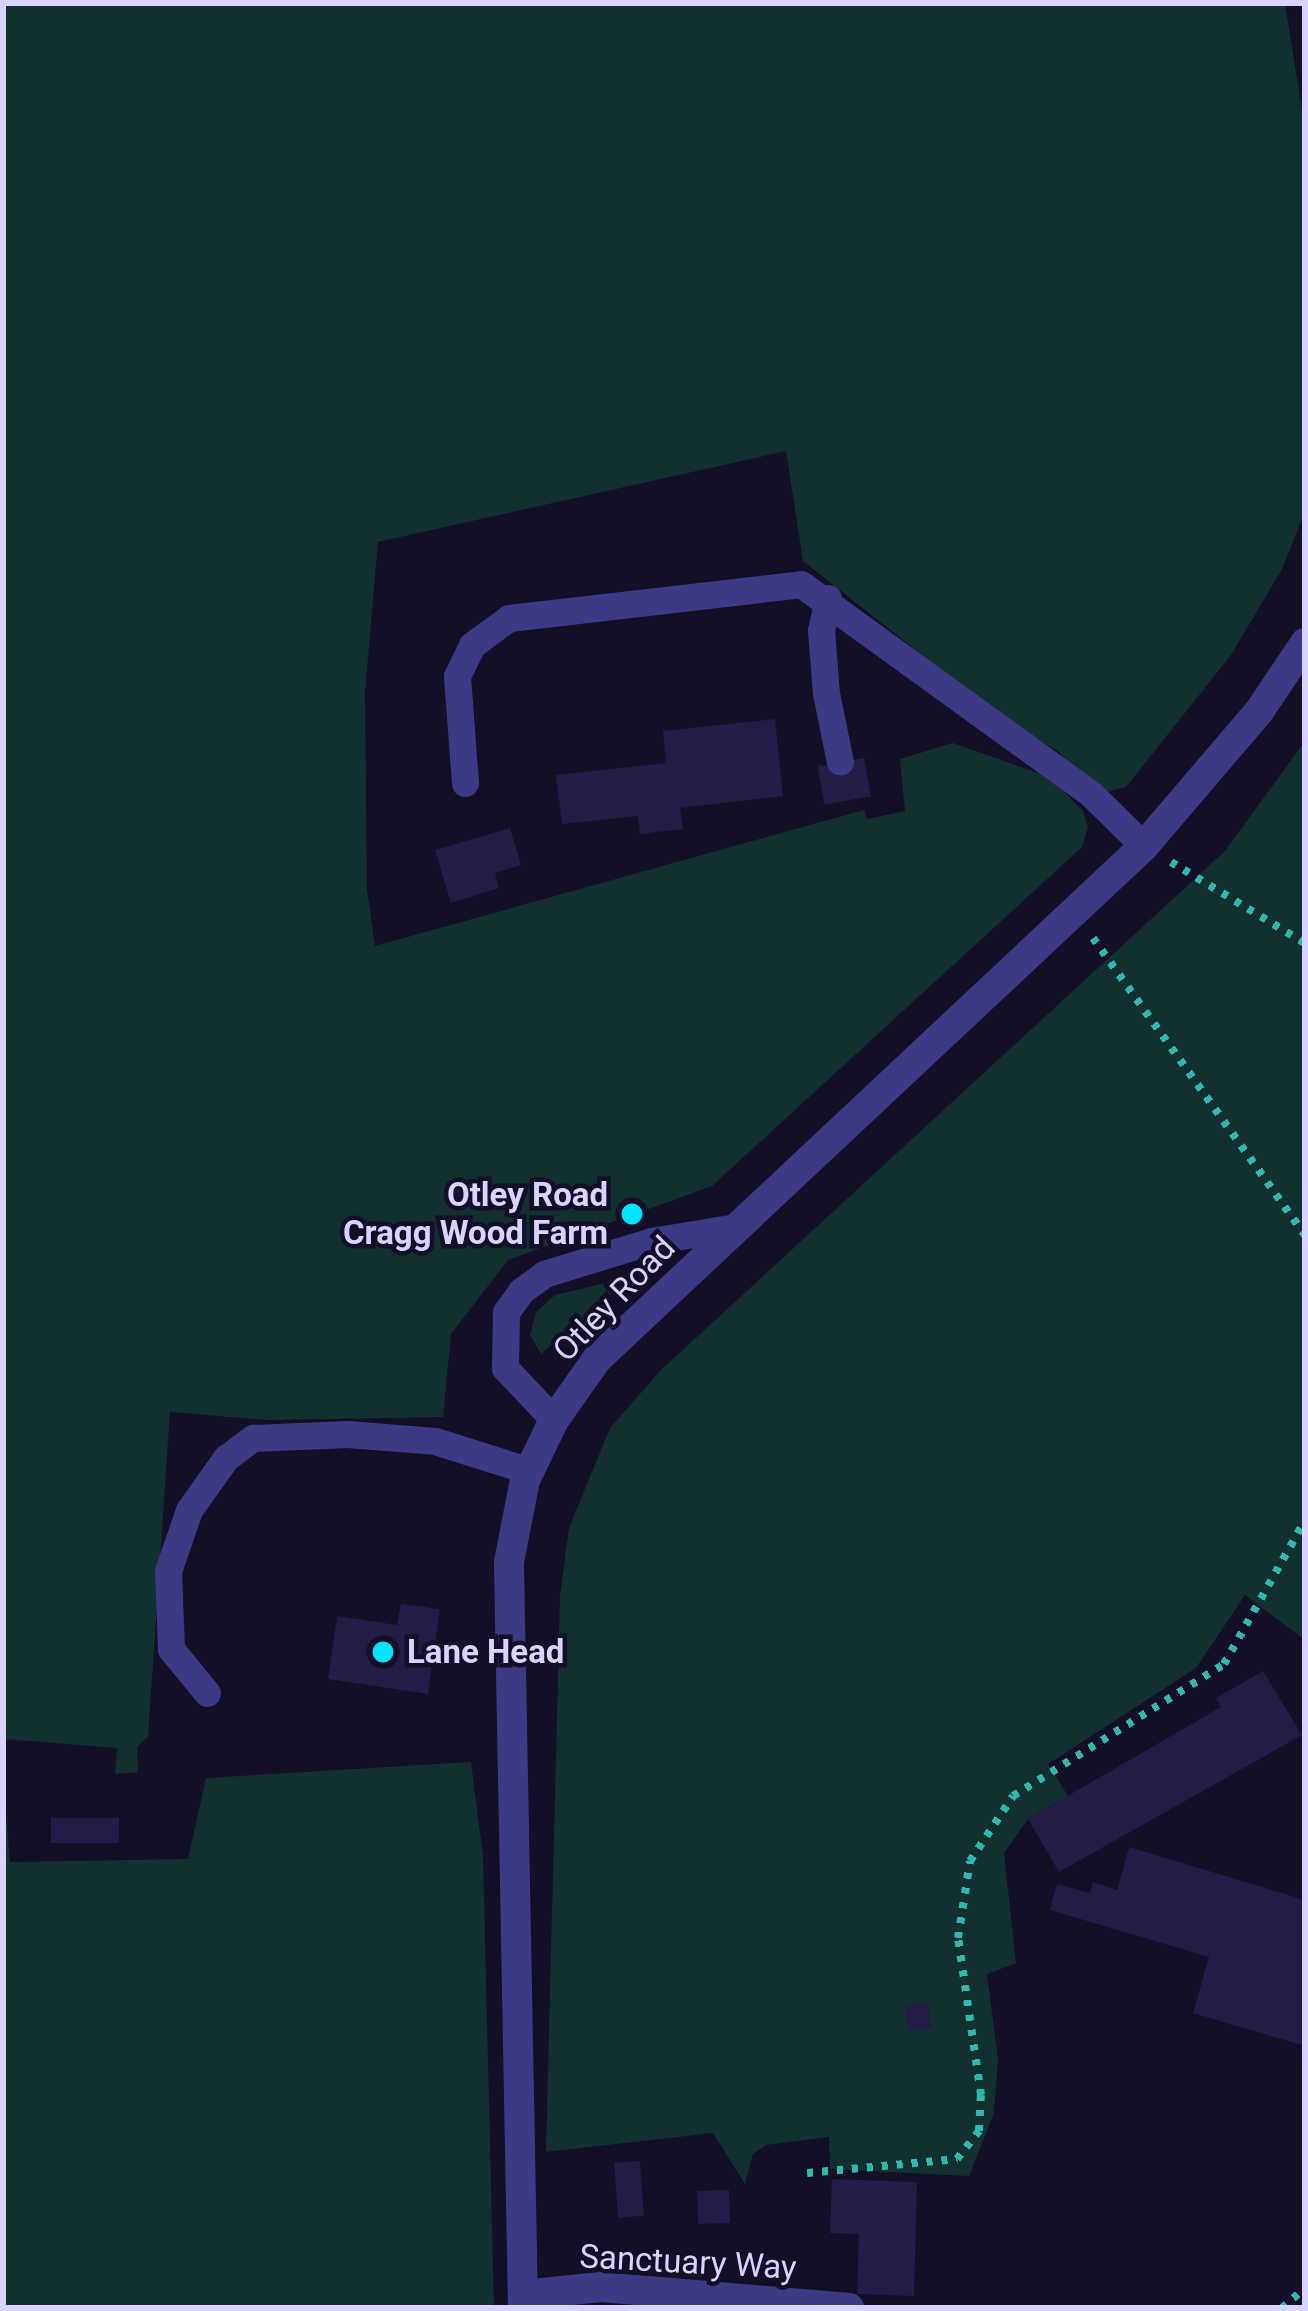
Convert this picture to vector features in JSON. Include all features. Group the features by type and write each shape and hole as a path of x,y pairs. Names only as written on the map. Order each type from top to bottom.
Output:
{"street":[{"name":"Otley Road","path":"523,2302 509,1562 530,1471 554,1420 597,1359 1144,846 1260,710 1305,643"},
{"name":"Sanctuary Way","path":"523,2302 601,2287 849,2308"}],"lane":[{"path":"465,783 457,676 472,645 509,618 801,584 828,598 1091,794 1144,846"},
{"path":"828,598 821,630 840,762"},
{"path":"554,1420 505,1368 506,1312 521,1291 544,1274 651,1241 736,1227"},
{"path":"207,1693 171,1649 168,1571 189,1510 226,1458 253,1438 435,1441 530,1471"}],"path":[{"path":"1144,846 1305,943"},
{"path":"1076,914 1305,1235"},
{"path":"807,2173 957,2159 979,2131 981,2095 958,1938 970,1861 1013,1796 1224,1664 1305,1520"},
{"path":"1282,2308 1305,2288"}],"green space":[{"path":"3,3 1285,3 1305,129 1305,512 1282,569 1231,655 1126,787 1107,792 1079,778 1058,751 1016,729 803,561 786,451 378,542 365,692 367,889 375,946 864,810 867,819 905,811 900,759 953,743 1049,777 1083,811 1088,827 1082,847 712,1186 508,1260 451,1334 443,1417 266,1420 170,1412 148,1737 137,1747 138,1772 115,1774 117,1748 3,1739"},
{"path":"1305,741 1305,1640 1245,1595 1196,1668 1048,1764 1068,1796 1028,1819 1004,1853 1016,1963 987,1974 998,2059 994,2113 969,2176 830,2169 829,2137 766,2145 753,2154 745,2184 713,2133 546,2152 560,1596 569,1528 610,1428 661,1370 1225,851"},
{"path":"631,1277 541,1354 530,1335 536,1312 555,1295"},
{"path":"471,1762 483,1856 494,2308 3,2308 3,1776 10,1862 188,1859 206,1778"}],"building":[{"path":"775,719 783,796 680,808 683,829 640,834 638,816 562,824 556,775 666,763 663,731"},
{"path":"864,758 871,796 824,805 818,766"},
{"path":"510,828 521,865 495,873 499,888 451,903 435,850"},
{"name":"Lane Head","path":"401,1604 440,1609 428,1694 328,1679 337,1616 397,1625"},
{"path":"1263,1671 1302,1735 1059,1872 1028,1819 1221,1707 1216,1698"},
{"path":"51,1818 119,1818 119,1843 51,1843"},
{"path":"1129,1847 1305,1900 1305,2046 1193,2013 1209,1957 1050,1910 1057,1884 1090,1893 1093,1882 1117,1890"},
{"path":"927,2002 932,2027 909,2031 904,2006"},
{"path":"640,2161 644,2216 618,2218 614,2163"},
{"path":"832,2179 917,2182 914,2296 857,2294 859,2234 830,2233"},
{"path":"729,2190 730,2223 698,2224 697,2191"}],"place":[{"name":"Otley Road Cragg Wood Farm","path":"632,1214"},
{"name":"Lane Head","path":"383,1652"}]}
